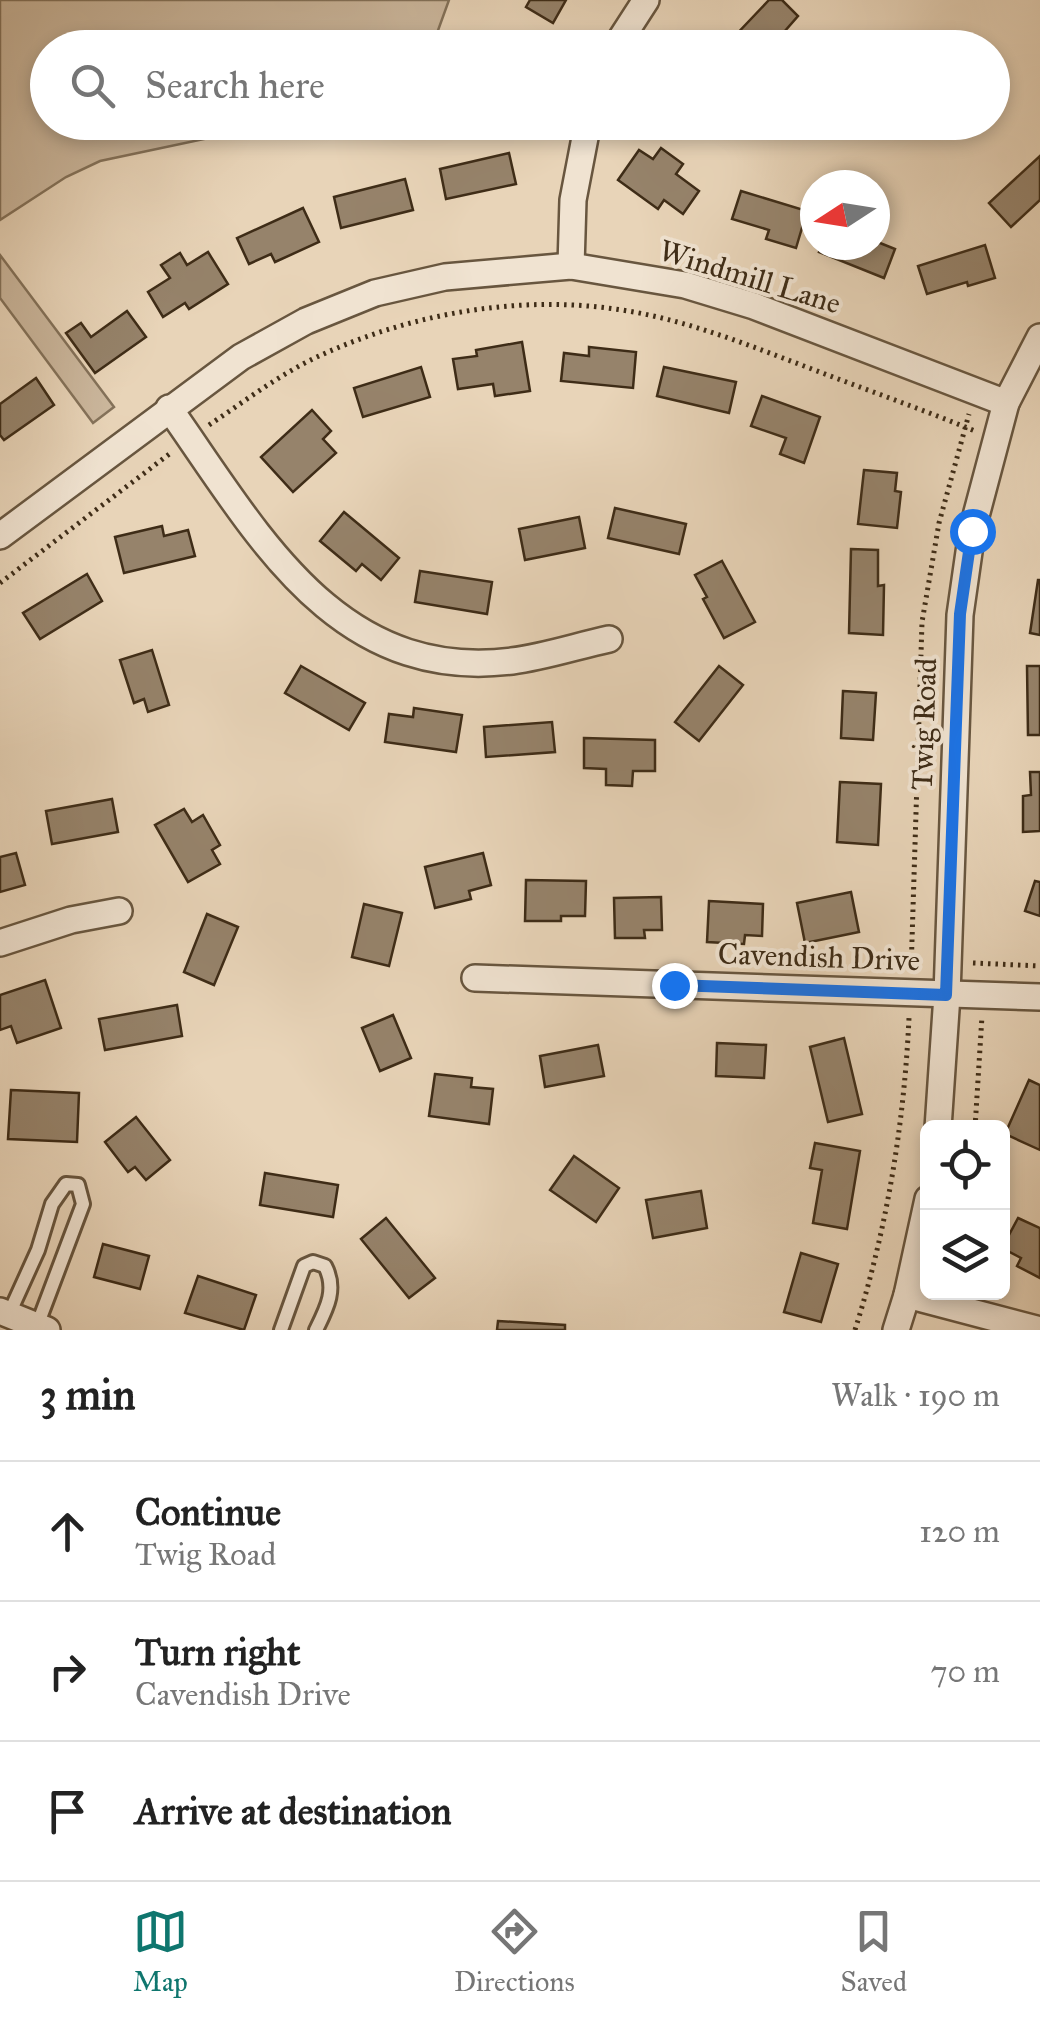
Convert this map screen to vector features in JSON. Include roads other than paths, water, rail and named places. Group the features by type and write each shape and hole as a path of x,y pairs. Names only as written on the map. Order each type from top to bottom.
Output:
{"street":[{"path":"627,30 646,0"},
{"path":"571,266 572,200 584,140"},
{"name":"Windmill Lane","path":"0,536 241,356 306,322 376,294 446,276 571,266 685,285 754,306 1006,403"},
{"name":"Twig Road","path":"938,1120 960,614 972,531 1006,403 1040,336"},
{"path":"169,408 283,566 328,611 380,644 450,662 511,661 609,639"},
{"path":"0,943 71,920 120,911"},
{"name":"Cavendish Drive","path":"475,978 1040,997"},
{"path":"896,1330 926,1210"},
{"path":"907,1295 1040,1330"},
{"path":"4,1313 42,1328"}],"lane":[{"path":"4,1313 38,1250 52,1204 66,1184 78,1185 83,1204 42,1328"},
{"path":"281,1330 304,1266 313,1262 324,1266 332,1279 328,1304 316,1330"}]}
